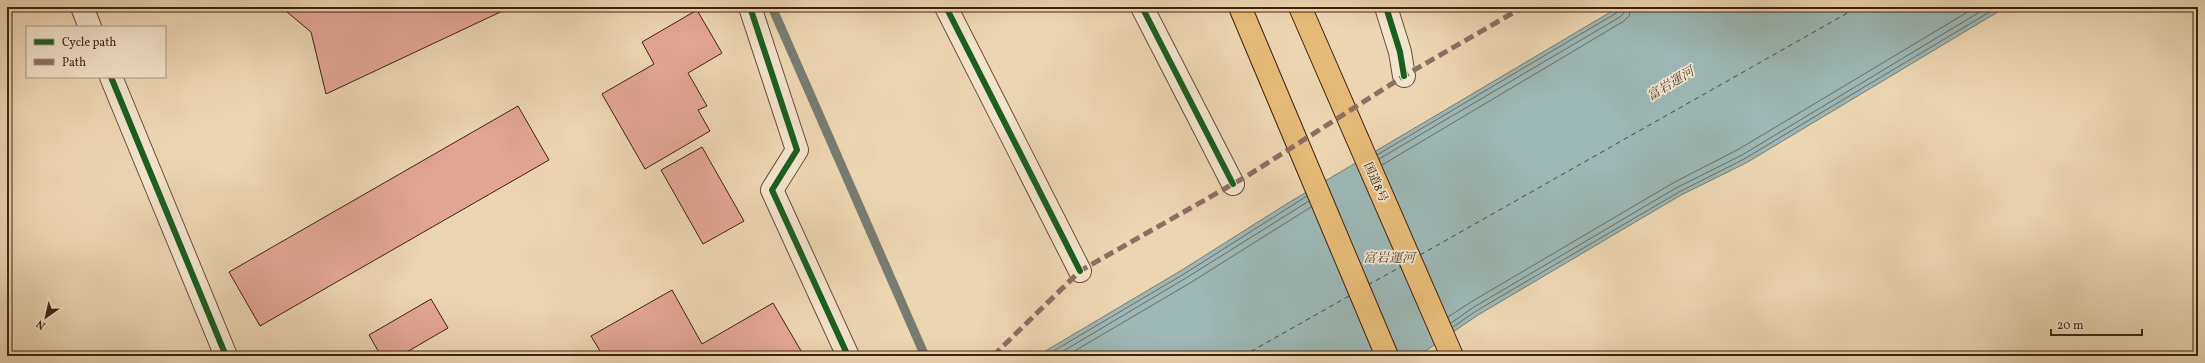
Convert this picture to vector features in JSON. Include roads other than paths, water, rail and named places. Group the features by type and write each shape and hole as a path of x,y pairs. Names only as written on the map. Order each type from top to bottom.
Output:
{"highway":[{"path":"1233,7 1262,59"},
{"path":"1240,7 1387,356"},
{"name":"国道8号","path":"1300,7 1452,356"}],"street":[{"path":"82,7 90,26"},
{"path":"750,7 797,150 772,190 848,356"},
{"path":"946,7 1080,271"},
{"path":"1142,7 1233,184"},
{"path":"1386,7 1400,52 1404,76"},
{"path":"111,78 226,356"}],"water":[{"name":"富岩運河","path":"1619,7 2006,7 1746,163 1681,195 1478,315 1418,356 1037,356 1182,270 1288,203"}],"waterway":[{"path":"772,7 925,356"}]}
